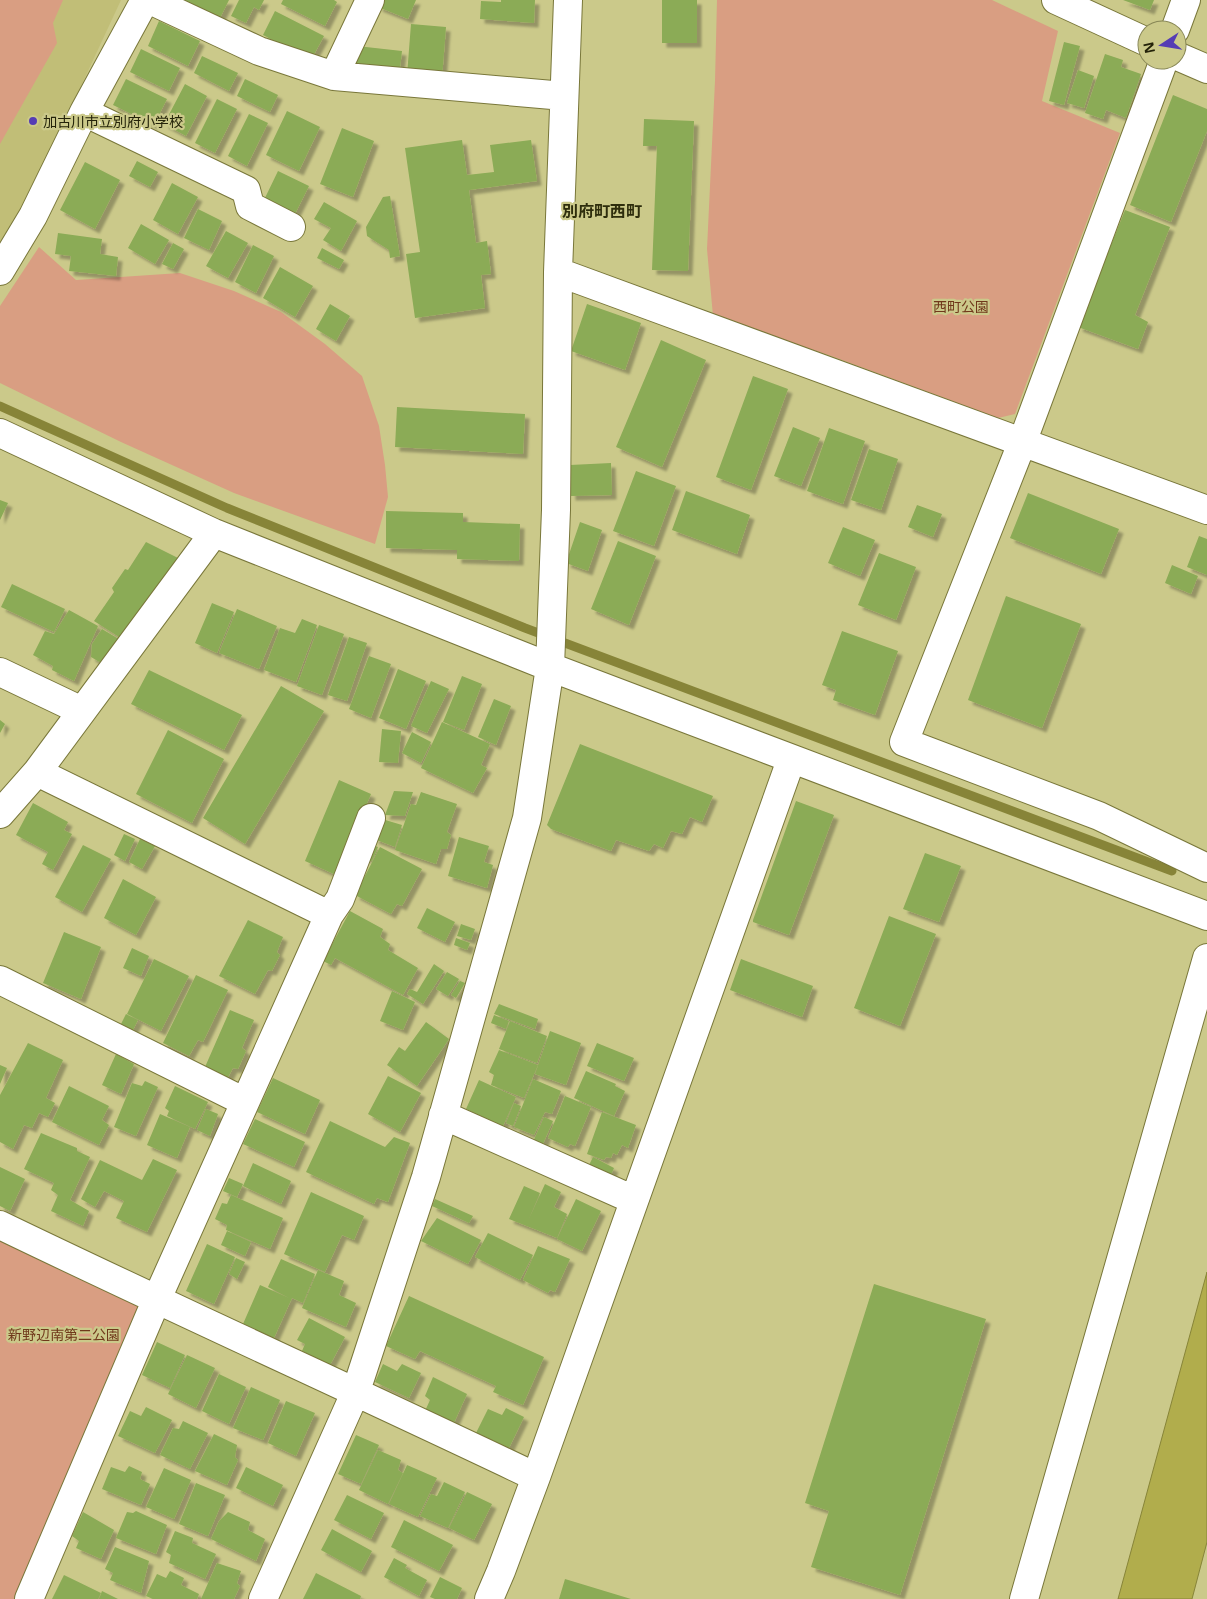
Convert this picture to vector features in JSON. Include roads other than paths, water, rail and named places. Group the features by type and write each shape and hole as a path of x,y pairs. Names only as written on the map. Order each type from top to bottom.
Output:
{"street":[{"path":"0,271 33,216 84,112 145,0"},
{"path":"150,0 259,52 334,76 564,96"},
{"path":"334,76 370,0"},
{"path":"262,1599 356,1391 426,1177 527,818 550,667 556,510 558,272 568,0"},
{"path":"1056,0 1137,37"},
{"path":"1179,20 1186,0"},
{"path":"1187,60 1207,69"},
{"path":"1160,70 1022,443 904,742 1099,816 1207,868"},
{"path":"84,112 246,190 250,206 291,227"},
{"path":"558,272 1207,510"},
{"path":"0,433 214,533 550,667 791,760 1207,916"},
{"path":"0,814 37,772 214,533"},
{"path":"0,672 82,711"},
{"path":"489,1599 536,1477 791,760"},
{"path":"37,772 329,915"},
{"path":"29,1599 156,1301 329,915 340,899 371,818"},
{"path":"1024,1599 1207,958"},
{"path":"0,980 245,1102"},
{"path":"443,1116 634,1200"},
{"path":"0,1225 156,1301 356,1391 536,1477"}],"waterway":[{"path":"0,406 227,508 525,628 1172,871"}],"place":[{"name":"加古川市立別府小学校","path":"33,121"}],"district":[{"name":"別府町西町","path":"602,211"}],"park label":[{"name":"西町公園","path":"961,306"},
{"name":"新野辺南第二公園","path":"64,1334"}]}
